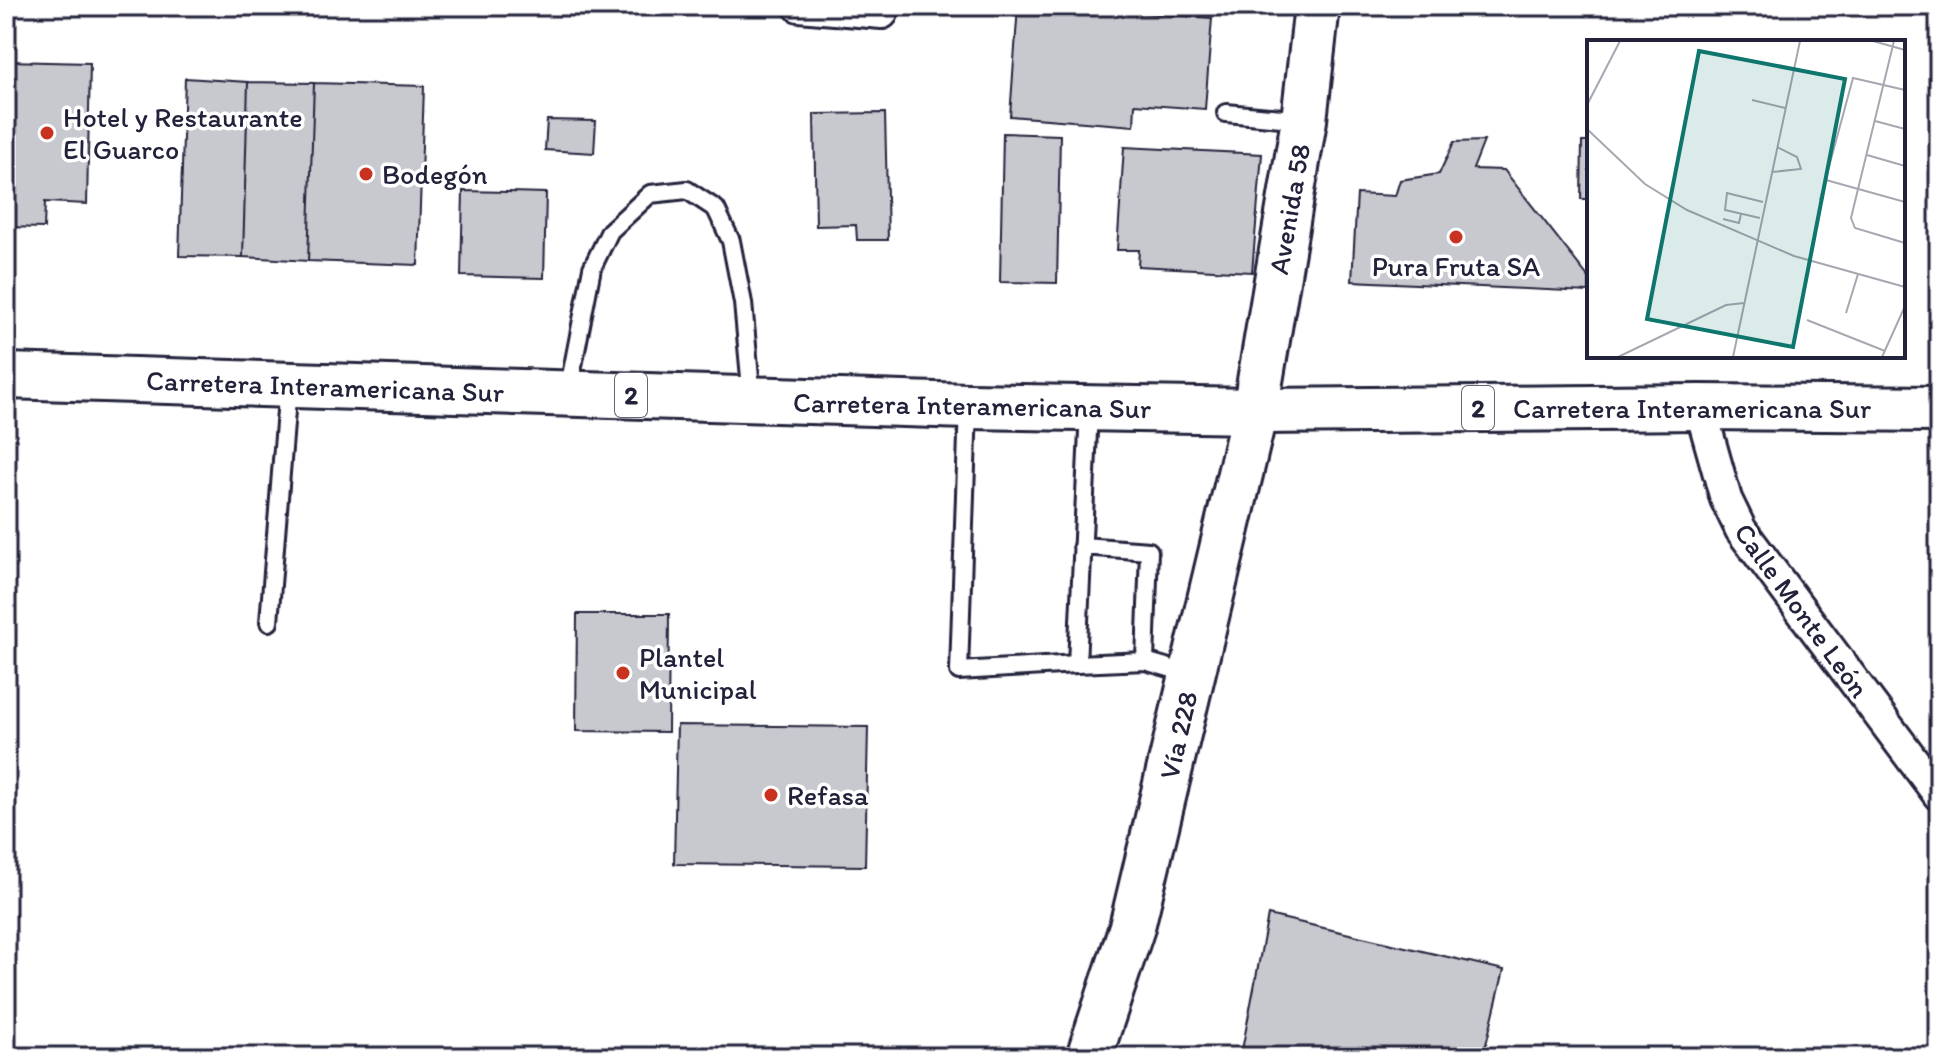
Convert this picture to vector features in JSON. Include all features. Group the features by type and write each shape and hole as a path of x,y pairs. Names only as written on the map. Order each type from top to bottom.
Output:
{"main road":[{"name":"Avenida 58","path":"1255,411 1304,120 1317,6"},
{"name":"Carretera Interamericana Sur","path":"6,376 968,406 1255,411 1700,407 1939,409"},
{"name":"Vía 228","path":"1089,1057 1132,927 1255,411"}],"street":[{"path":"799,6 882,13"},
{"name":"Calle Monte León","path":"1700,407 1726,499 1741,530 1939,795"}],"lane":[{"path":"1226,113 1304,120"},
{"path":"567,393 592,268 610,231 650,194 687,190 716,209 731,241 743,303 752,399"},
{"path":"269,622 288,385"},
{"path":"968,406 959,671 1145,661 1192,675"},
{"path":"1077,664 1089,408"},
{"path":"1082,546 1149,551 1145,661"}],"building":[{"path":"1018,6 1212,18 1205,109 1135,104 1134,126 1010,116"},
{"name":"Hotel y Restaurante El Guarco","path":"6,61 90,63 87,204 45,202 44,228 6,227"},
{"path":"185,78 248,82 243,257 179,256"},
{"path":"248,82 314,83 308,261 243,257"},
{"name":"Bodegón","path":"314,83 424,86 418,265 308,261"},
{"path":"885,113 888,240 857,240 856,225 816,226 814,114"},
{"path":"547,120 596,121 594,153 545,150"},
{"path":"1003,133 1060,135 1057,283 1000,282"},
{"name":"Pura Fruta SA","path":"1484,141 1473,169 1504,170 1587,275 1587,292 1352,281 1357,194 1395,196 1400,180 1439,174 1454,142"},
{"path":"1582,142 1587,142 1587,199 1581,199"},
{"path":"1124,147 1262,154 1252,272 1138,266 1139,250 1117,250"},
{"path":"463,191 546,193 544,278 461,276"},
{"name":"Plantel Municipal","path":"577,614 669,614 668,732 576,731"},
{"name":"Refasa","path":"677,725 868,727 865,866 674,864"},
{"path":"1268,915 1504,970 1483,1057 1272,1057 1242,1050"}],"place":[{"name":"Hotel y Restaurante El Guarco","path":"47,133"},
{"name":"Bodegón","path":"366,174"},
{"name":"Pura Fruta SA","path":"1456,237"},
{"name":"Plantel Municipal","path":"623,673"},
{"name":"Refasa","path":"771,795"}]}
